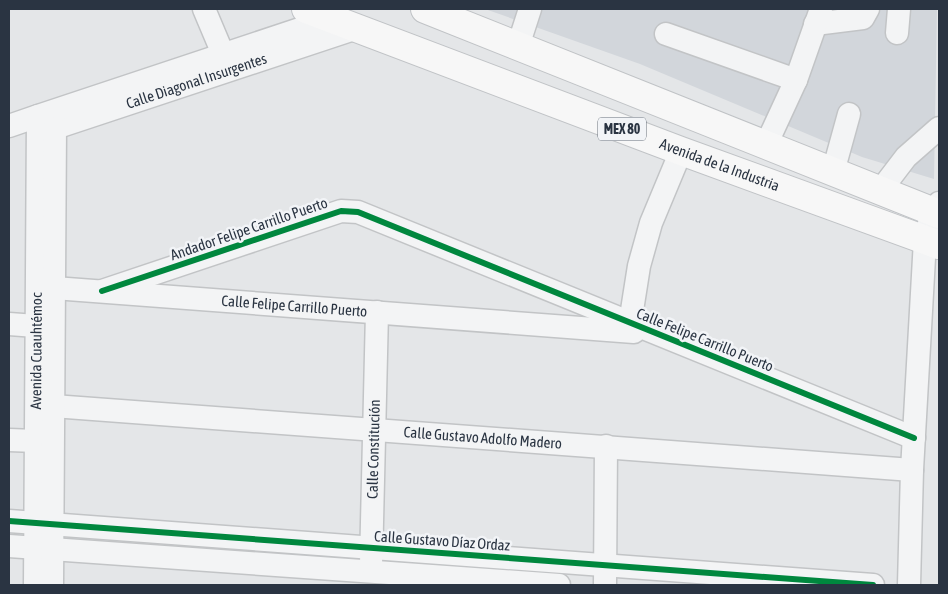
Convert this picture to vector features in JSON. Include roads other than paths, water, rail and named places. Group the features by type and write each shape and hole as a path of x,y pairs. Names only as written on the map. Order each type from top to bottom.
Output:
{"main road":[{"name":"Avenida de la Industria","path":"306,9 681,151 932,242"},
{"name":"MEX 80","path":"425,9 880,191 937,209"}],"street":[{"path":"204,9 223,54"},
{"path":"518,46 530,9"},
{"path":"766,145 796,80 818,16 863,18 868,9"},
{"path":"897,33 899,9"},
{"name":"Calle Diagonal Insurgentes","path":"46,122 223,54 345,23"},
{"name":"Calle Diagonal Insurgentes","path":"9,126 46,122 345,23"},
{"path":"666,34 796,80"},
{"path":"832,172 850,114"},
{"name":"Avenida Cuauhtémoc","path":"44,523 36,441 45,307 46,122"},
{"path":"880,191 906,157 939,128"},
{"path":"630,323 639,266 651,223 681,151"},
{"path":"909,585 914,438 932,242 937,209"},
{"name":"Andador Felipe Carrillo Puerto","path":"102,291 341,211 358,212 486,264"},
{"name":"Calle Felipe Carrillo Puerto","path":"486,264 914,438"},
{"name":"Calle Felipe Carrillo Puerto","path":"9,324 45,307 102,291 655,333"},
{"name":"Avenida Cuauhtémoc","path":"45,307 53,406 44,523 44,549 52,585"},
{"name":"Calle Constitución","path":"370,579 377,312"},
{"name":"Calle Gustavo Adolfo Madero","path":"53,406 912,470"},
{"path":"9,440 36,441"},
{"path":"606,446 606,575"},
{"name":"Calle Gustavo Díaz Ordaz","path":"9,521 372,548 606,575 873,585"},
{"path":"9,546 370,579 559,585"},
{"name":"Avenida Cuauhtémoc","path":"35,585 44,549"}]}
